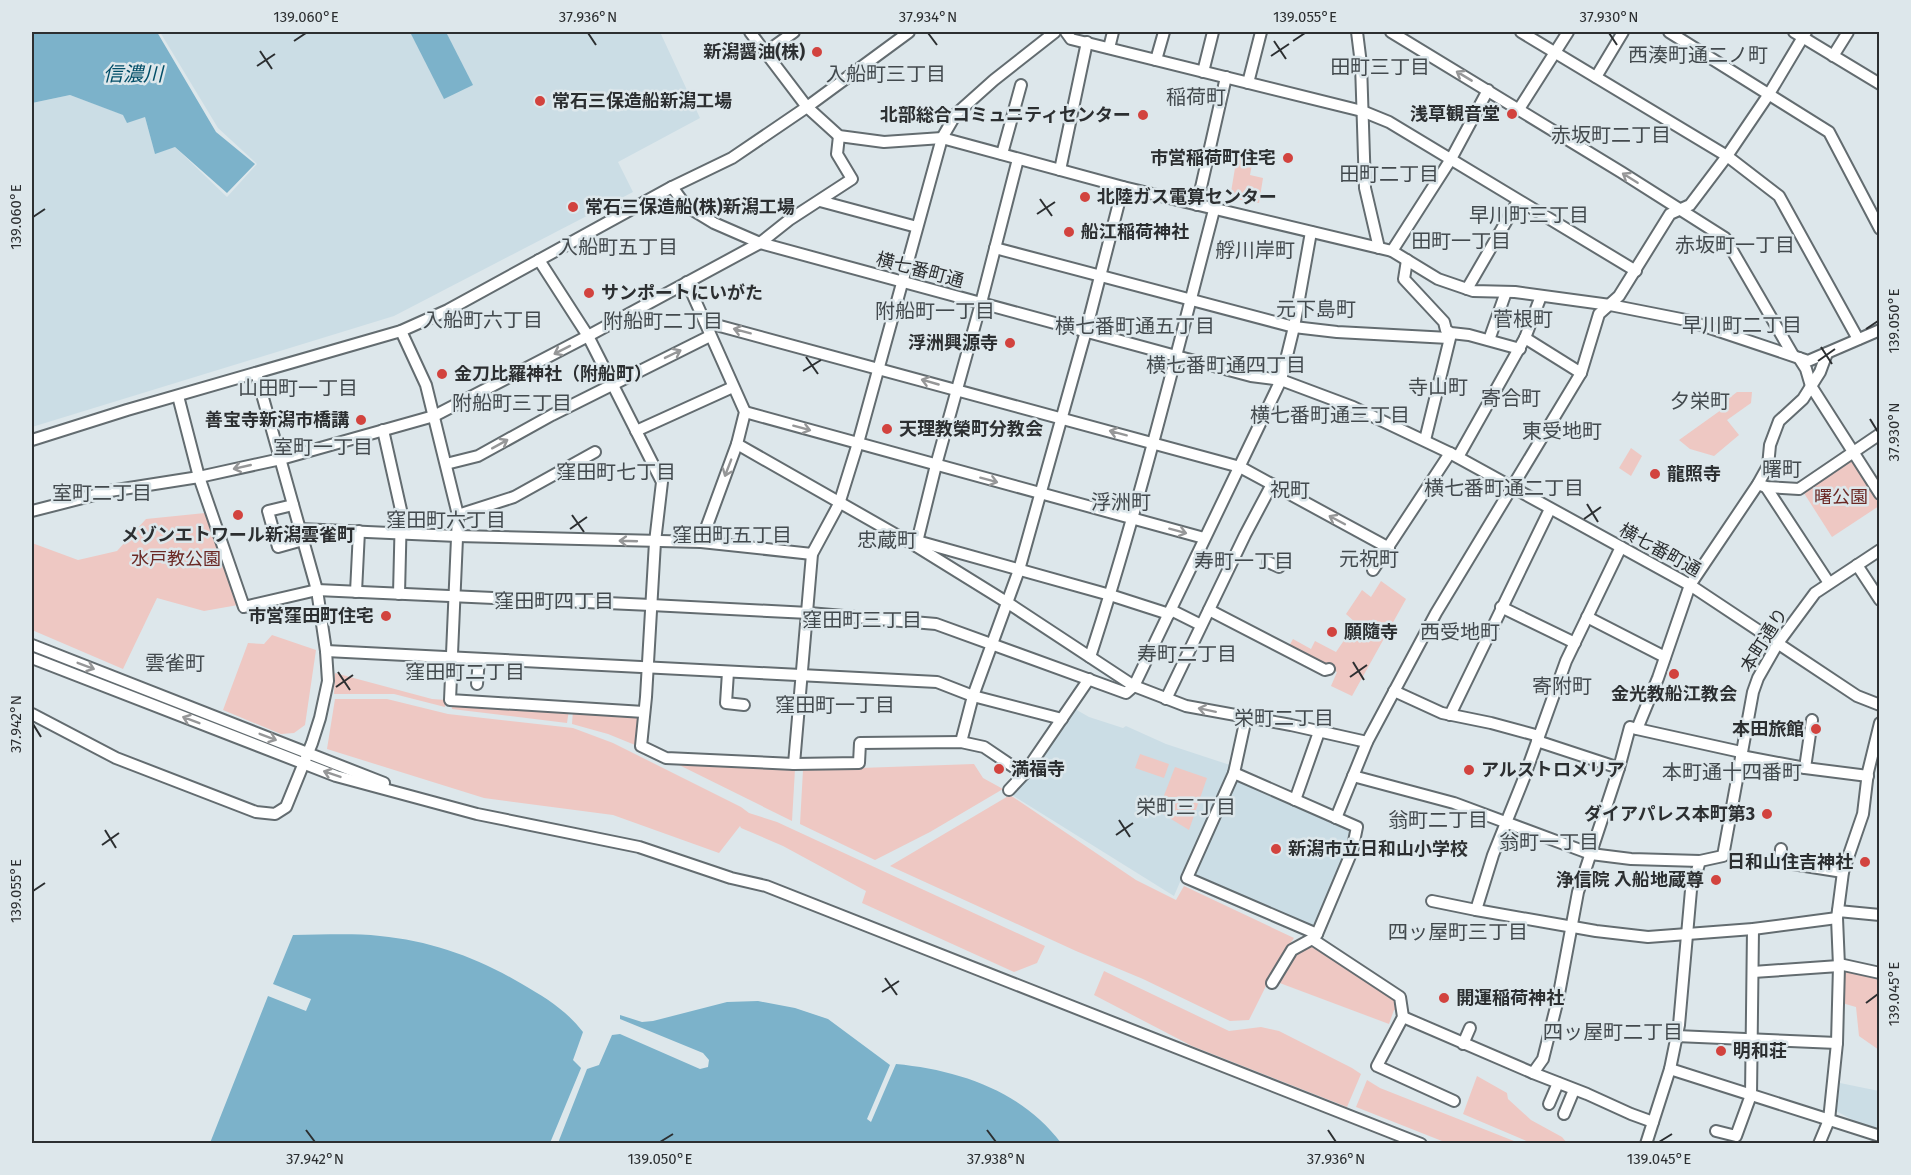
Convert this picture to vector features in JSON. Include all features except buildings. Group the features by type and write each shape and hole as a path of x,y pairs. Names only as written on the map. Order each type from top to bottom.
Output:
{"street":[{"path":"750,32 807,107 839,136 884,142 942,138 1214,210 1392,251 1438,279 1473,291 1506,292 1610,305 1686,321 1808,361 1880,330"},
{"path":"766,52 794,32"},
{"path":"32,440 127,410 401,331 448,310 672,187 732,158 807,107 909,32"},
{"path":"794,764 812,554 839,504 942,138 956,114 994,80 1055,32"},
{"path":"1066,32 1071,39 1362,111 1389,122 1636,272"},
{"path":"1109,48 1113,32"},
{"path":"1156,60 1164,32"},
{"path":"1203,72 1214,32"},
{"path":"1248,83 1261,32"},
{"path":"1357,32 1361,64 1365,188 1379,248"},
{"path":"1391,32 1725,238 1796,357 1806,369 1811,386 1880,494"},
{"path":"1521,32 1727,156 1779,196 1858,339"},
{"path":"1519,109 1568,32"},
{"path":"1596,77 1623,32"},
{"path":"1669,32 1829,132 1880,230"},
{"path":"1833,56 1848,32"},
{"path":"1336,818 1367,742 1436,614 1581,373 1599,314 1619,296 1670,214 1690,205 1727,156 1769,94 1801,33 1833,56 1880,84"},
{"path":"1060,170 1087,42"},
{"path":"1197,205 1226,77"},
{"path":"1002,154 1021,85"},
{"path":"1392,251 1451,159 1488,90"},
{"path":"32,511 110,491 199,477 281,459 434,416 760,243 789,220 852,178 837,154 839,136"},
{"path":"917,543 1018,159"},
{"name":"横七番町通","path":"672,187 686,206 714,223 760,243 1251,376 1281,380 1353,407 1454,455 1690,585 1857,696 1880,705"},
{"path":"962,742 973,696 1019,570 1060,417 1086,331 1123,187"},
{"path":"820,201 917,227"},
{"path":"1467,289 1518,201"},
{"path":"1090,657 1110,595 1214,210"},
{"path":"178,396 199,477 244,607 317,590 651,604 807,613 936,624 1126,693 1134,686 1281,380 1294,327 1311,232"},
{"path":"995,248 1294,327 1337,332 1450,335 1489,340 1520,349"},
{"path":"539,260 588,336 662,482 655,542 641,746 666,758 794,764 859,763 860,743 962,742 984,747 1024,774"},
{"path":"1407,260 1404,279 1444,322 1450,335"},
{"path":"687,282 745,412 737,444 701,542"},
{"path":"1489,340 1506,292"},
{"path":"1373,570 1454,455 1520,349 1541,296"},
{"path":"705,322 1240,467 1389,548"},
{"path":"401,331 426,385 458,515 450,700 644,712"},
{"path":"1425,440 1450,335"},
{"path":"446,465 478,456 552,415 710,336"},
{"path":"1525,338 1581,373"},
{"path":"1637,729 1690,585 1762,486 1768,466 1770,445 1779,421 1803,399 1820,372 1827,352"},
{"path":"32,714 116,758 256,813 275,814 286,807 309,753 320,718 328,681 326,651 317,590 256,373"},
{"path":"636,431 733,387"},
{"path":"745,412 1204,538"},
{"path":"382,430 401,510 399,594"},
{"path":"1762,486 1799,489 1880,434"},
{"path":"737,444 839,504 917,543 1134,686 1186,706 1291,725 1367,742"},
{"path":"458,515 514,497 595,452"},
{"path":"1166,699 1272,484"},
{"path":"1762,486 1829,583"},
{"path":"293,504 268,511 279,547 302,534 359,531 457,536 701,542 812,554"},
{"path":"1450,715 1550,509"},
{"path":"356,592 359,531"},
{"path":"917,543 1170,612 1202,625"},
{"path":"1476,910 1505,822 1566,661 1621,547"},
{"name":"本町通り","path":"1700,861 1723,856 1754,687 1778,643 1815,593 1880,550"},
{"path":"1857,565 1880,600"},
{"path":"1501,607 1575,643"},
{"path":"1209,610 1325,670 1329,669"},
{"path":"1587,617 1665,657"},
{"path":"32,645 429,802"},
{"path":"326,651 938,682 973,696 1062,719"},
{"path":"32,658 336,776 429,802 639,847 731,878 766,886 1421,1143"},
{"path":"477,684 479,659"},
{"path":"728,672 726,703 744,705"},
{"path":"1009,790 1024,774 1089,679"},
{"path":"1394,692 1442,713 1491,723 1619,768"},
{"path":"1246,718 1234,773 1186,878 1314,937 1400,997 1403,1017 1377,1066 1454,1101"},
{"path":"1805,768 1812,720"},
{"path":"1819,1143 1829,1120 1837,1044 1839,965 1837,915 1843,872 1863,814 1880,723"},
{"path":"1533,1073 1543,1059 1578,892 1619,768 1629,728 1805,768 1872,775"},
{"path":"1294,800 1320,732"},
{"path":"1234,773 1358,827 1352,851 1314,937 1292,950 1272,983"},
{"path":"1353,777 1454,803 1591,854 1631,859 1700,861 1691,890 1689,934 1679,1025 1670,1069 1646,1143"},
{"path":"1781,849 1780,862 1843,872"},
{"path":"1432,901 1596,932 1648,937 1753,929 1837,915 1880,915"},
{"path":"1716,1131 1736,1136 1751,1095 1753,929"},
{"path":"1753,972 1839,965 1880,973"},
{"path":"1403,1017 1653,1122"},
{"path":"1463,1044 1470,1028"},
{"path":"1676,1036 1837,1044"},
{"path":"1670,1069 1880,1136 1878,1143"},
{"path":"1549,1104 1558,1083"},
{"path":"1564,1114 1574,1090"}],"shaded area":[{"path":"160,32 660,32 700,118 618,162 633,192 394,316 32,427 32,103 70,95 124,115 145,117 155,153 175,147 227,197 257,164 218,128"},
{"path":"1075,709 1089,717 1123,728 1126,726 1166,744 1230,765 1174,896 1012,795 1039,764 1069,714 1071,716"},
{"name":"新潟市立日和山小学校","path":"1235,778 1352,828 1354,834 1315,925 1309,928 1192,877"},
{"path":"1840,1083 1879,1091 1879,1134 1836,1111"}],"green space":[{"path":"1237,156 1253,159 1250,175 1263,178 1259,203 1230,198"},
{"path":"1737,392 1752,392 1751,403 1727,420 1739,435 1714,456 1690,449 1679,440 1721,410 1719,406"},
{"path":"1631,448 1642,456 1631,476 1619,468"},
{"name":"曙公園","path":"1851,457 1879,500 1879,506 1832,537 1802,490"},
{"name":"水戸教公園","path":"205,513 238,605 204,611 157,598 123,669 32,630 32,543 78,560 117,551 146,519"},
{"path":"1381,581 1406,599 1352,696 1331,686 1337,672 1288,648 1293,639 1311,649 1315,641 1336,652 1356,623 1346,614 1362,590 1371,597"},
{"path":"272,635 316,650 305,725 294,733 281,734 223,710 248,643 264,644"},
{"path":"335,673 432,699 446,700 445,707 394,694 334,694"},
{"path":"335,699 387,699 448,714 573,728 613,743 749,813 777,822 1045,946 1037,963 1014,972 862,903 866,891 783,846 740,826 719,853 613,815 484,798 327,749"},
{"path":"451,702 569,710 567,723 452,709"},
{"path":"573,710 640,716 640,747 608,734 572,724"},
{"path":"1140,754 1169,764 1164,778 1135,768"},
{"path":"673,762 795,769 792,821"},
{"path":"974,764 983,778 1003,789 930,832 875,860 800,824 803,770"},
{"path":"1175,767 1207,778 1189,830 1158,811"},
{"path":"1010,795 1136,880 1176,900 1184,886 1294,938 1280,958 1249,1020 1230,1021 1143,979 890,866"},
{"path":"1312,944 1395,998 1398,1011 1394,1010 1389,1024 1277,982 1294,952"},
{"path":"1840,966 1879,976 1879,1050 1859,1036 1856,1007 1842,1003"},
{"path":"1104,971 1229,1031 1261,1027 1279,1031 1352,1068 1361,1074 1347,1107 1192,1046 1094,995"},
{"path":"1477,1076 1507,1093 1508,1099 1531,1120 1562,1137 1567,1143 1531,1143 1463,1114"},
{"path":"1367,1080 1380,1088 1519,1143 1447,1143 1356,1107"}],"water":[{"name":"信濃川","path":"32,32 157,32 216,132 255,164 227,193 175,147 155,154 145,117 127,123 123,115 70,95 32,103"},
{"path":"410,32 446,32 473,85 444,99"},
{"path":"347,934 399,938 454,952 489,966 539,994 563,1011 583,1032 573,1060 581,1068 550,1143 210,1143 268,996 306,1011 311,999 273,984 293,935"},
{"path":"758,1001 795,1008 828,1019 890,1065 867,1119 871,1122 896,1064 943,1072 988,1086 1028,1110 1061,1143 558,1143 587,1069 599,1065 612,1035 620,1034 700,1069 708,1067 709,1060 703,1053 620,1019 620,1015 642,1022 653,1021 727,1002"}],"place":[{"name":"新潟醤油(株)","path":"817,52"},
{"name":"常石三保造船新潟工場","path":"540,101"},
{"name":"浅草観音堂","path":"1512,114"},
{"name":"北部総合コミュニティセンター","path":"1143,115"},
{"name":"市営稲荷町住宅","path":"1288,158"},
{"name":"北陸ガス電算センター","path":"1085,197"},
{"name":"常石三保造船(株)新潟工場","path":"573,207"},
{"name":"船江稲荷神社","path":"1069,232"},
{"name":"サンポートにいがた","path":"589,293"},
{"name":"浮洲興源寺","path":"1010,343"},
{"name":"金刀比羅神社（附船町）","path":"442,374"},
{"name":"善宝寺新潟市橋講","path":"361,420"},
{"name":"天理教榮町分教会","path":"887,429"},
{"name":"龍照寺","path":"1655,474"},
{"name":"メゾンエトワール新潟雲雀町","path":"238,515"},
{"name":"市営窪田町住宅","path":"386,616"},
{"name":"願隨寺","path":"1332,632"},
{"name":"金光教船江教会","path":"1674,674"},
{"name":"本田旅館","path":"1816,729"},
{"name":"満福寺","path":"999,769"},
{"name":"アルストロメリア","path":"1469,770"},
{"name":"ダイアパレス本町第3","path":"1767,814"},
{"name":"新潟市立日和山小学校","path":"1276,849"},
{"name":"日和山住吉神社","path":"1865,862"},
{"name":"浄信院 入船地蔵尊","path":"1716,880"},
{"name":"開運稲荷神社","path":"1444,998"},
{"name":"明和荘","path":"1721,1051"}],"district":[{"name":"西湊町通二ノ町","path":"1698,55"},
{"name":"田町三丁目","path":"1380,67"},
{"name":"入船町三丁目","path":"886,74"},
{"name":"稲荷町","path":"1196,97"},
{"name":"赤坂町二丁目","path":"1611,135"},
{"name":"田町二丁目","path":"1389,174"},
{"name":"早川町三丁目","path":"1529,215"},
{"name":"田町一丁目","path":"1461,241"},
{"name":"赤坂町一丁目","path":"1735,245"},
{"name":"入船町五丁目","path":"618,247"},
{"name":"艀川岸町","path":"1255,250"},
{"name":"元下島町","path":"1316,309"},
{"name":"附船町一丁目","path":"935,311"},
{"name":"菅根町","path":"1523,319"},
{"name":"入船町六丁目","path":"483,320"},
{"name":"附船町二丁目","path":"663,321"},
{"name":"早川町二丁目","path":"1742,325"},
{"name":"横七番町通五丁目","path":"1135,326"},
{"name":"横七番町通四丁目","path":"1226,365"},
{"name":"寺山町","path":"1438,387"},
{"name":"山田町一丁目","path":"298,388"},
{"name":"寄合町","path":"1511,398"},
{"name":"夕栄町","path":"1700,401"},
{"name":"附船町三丁目","path":"512,403"},
{"name":"横七番町通三丁目","path":"1330,415"},
{"name":"東受地町","path":"1562,431"},
{"name":"室町一丁目","path":"323,447"},
{"name":"曙町","path":"1782,469"},
{"name":"窪田町七丁目","path":"616,472"},
{"name":"横七番町通二丁目","path":"1504,488"},
{"name":"祝町","path":"1290,490"},
{"name":"室町二丁目","path":"102,493"},
{"name":"浮洲町","path":"1121,502"},
{"name":"窪田町六丁目","path":"446,520"},
{"name":"窪田町五丁目","path":"732,535"},
{"name":"忠蔵町","path":"887,540"},
{"name":"元祝町","path":"1369,559"},
{"name":"寿町一丁目","path":"1244,561"},
{"name":"窪田町四丁目","path":"554,601"},
{"name":"窪田町三丁目","path":"862,620"},
{"name":"西受地町","path":"1460,632"},
{"name":"寿町二丁目","path":"1187,654"},
{"name":"雲雀町","path":"175,663"},
{"name":"窪田町二丁目","path":"465,672"},
{"name":"寄附町","path":"1562,686"},
{"name":"窪田町一丁目","path":"835,705"},
{"name":"栄町二丁目","path":"1284,718"},
{"name":"本町通十四番町","path":"1732,772"},
{"name":"栄町三丁目","path":"1186,807"},
{"name":"翁町二丁目","path":"1438,820"},
{"name":"翁町一丁目","path":"1549,842"},
{"name":"四ッ屋町三丁目","path":"1458,932"},
{"name":"四ッ屋町二丁目","path":"1613,1032"}]}
